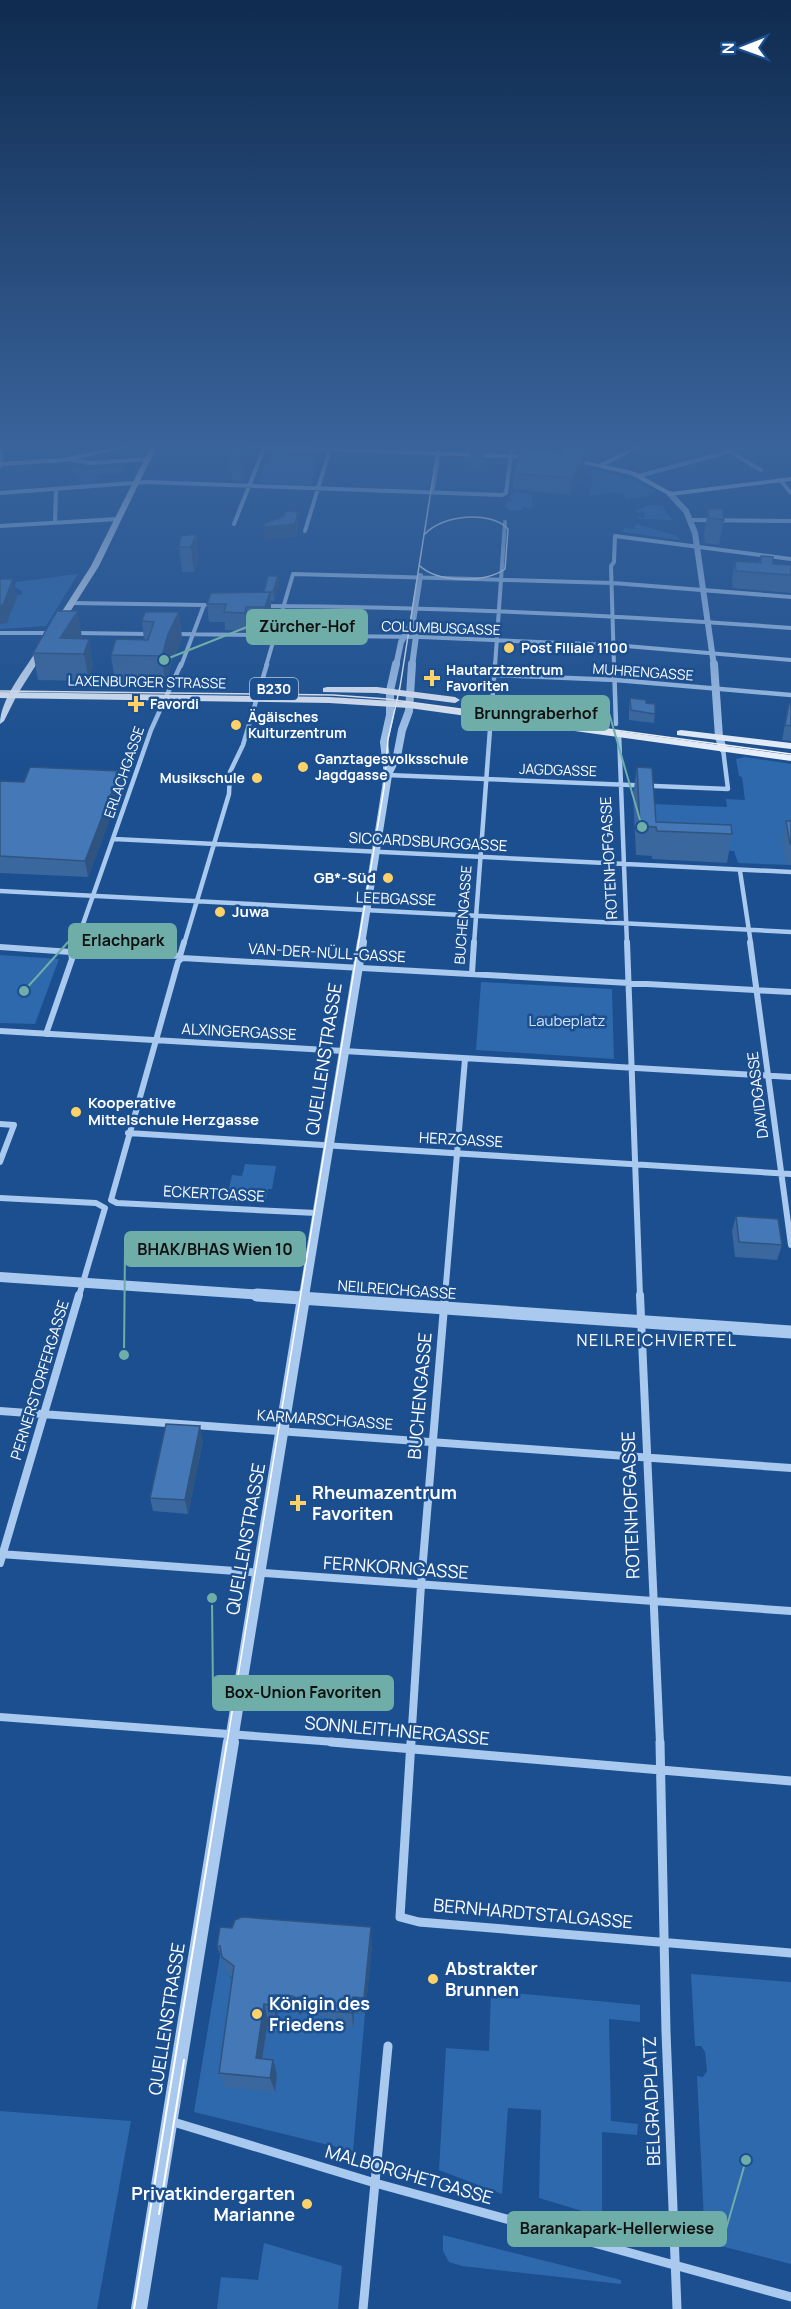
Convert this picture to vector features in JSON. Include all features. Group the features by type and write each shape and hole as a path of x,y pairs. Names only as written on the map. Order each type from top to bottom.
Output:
{"main road":[{"path":"0,721 16,690 101,554"},
{"name":"LAXENBURGER STRASSE","path":"0,685 16,690"},
{"name":"LAXENBURGER STRASSE","path":"0,694 16,690 258,694 390,692 409,700 618,729 723,749"},
{"name":"LAXENBURGER STRASSE","path":"258,694 389,704 409,700"},
{"name":"LAXENBURGER STRASSE","path":"618,729 719,736"},
{"name":"B230","path":"719,736 791,746"},
{"name":"B230","path":"723,749 791,758"}],"street":[{"name":"BUCHENGASSE","path":"472,973 502,554"},
{"name":"ROTENHOFGASSE","path":"614,554 614,562 611,566 612,615 628,982"},
{"path":"698,554 712,654 719,736 723,749"},
{"path":"755,554 791,559"},
{"path":"129,1133 181,957 195,901 229,794 230,772 243,745 293,573 613,583 791,597"},
{"name":"QUELLENSTRASSE","path":"139,2309 367,910 387,775 384,742 390,715 390,692 403,636 413,621 420,576"},
{"name":"ERLACHGASSE","path":"71,603 207,605 192,634 151,731 75,946 78,950"},
{"path":"259,606 499,610 612,615 791,628"},
{"name":"QUELLENSTRASSE","path":"387,775 397,756 409,700 416,636 413,621"},
{"path":"0,633 53,633"},
{"path":"65,633 159,634"},
{"name":"COLUMBUSGASSE","path":"171,634 416,636 614,645 791,660"},
{"name":"MUHRENGASSE","path":"493,675 616,680 791,695"},
{"name":"JAGDGASSE","path":"387,775 728,789 723,749"},
{"name":"SICCARDSBURGGASSE","path":"114,839 791,872"},
{"name":"DAVIDGASSE","path":"740,871 770,1075 791,1245"},
{"name":"LEEBGASSE","path":"0,891 791,932"},
{"path":"0,947 71,952 72,959 46,1034"},
{"name":"VAN-DER-NÜLL-GASSE","path":"78,950 472,973"},
{"path":"472,973 791,992"},
{"path":"628,982 633,1067"},
{"name":"ALXINGERGASSE","path":"0,1031 465,1059"},
{"path":"465,1059 791,1077"},
{"name":"BUCHENGASSE","path":"400,1917 421,1585 465,1059"},
{"name":"ROTENHOFGASSE","path":"633,1067 640,1322 661,1770 664,1942"},
{"path":"0,1124 14,1125 0,1162"},
{"name":"HERZGASSE","path":"129,1133 791,1174"},
{"name":"ECKERTGASSE","path":"129,1133 111,1195 111,1200 117,1203 316,1213"},
{"name":"PERNERSTORFERGASSE","path":"0,1197 103,1205 105,1210 0,1563"},
{"name":"NEILREICHGASSE","path":"0,1277 791,1332"},
{"name":"KARMARSCHGASSE","path":"0,1411 791,1468"},
{"name":"FERNKORNGASSE","path":"1,1554 791,1611"},
{"name":"SONNLEITHNERGASSE","path":"0,1717 791,1781"},
{"name":"BERNHARDTSTALGASSE","path":"400,1917 419,1922 664,1942"},
{"path":"664,1942 791,1953"},
{"name":"BELGRADPLATZ","path":"664,1942 675,2267"},
{"path":"363,2309 388,2046"},
{"name":"MALBORGHETGASSE","path":"169,2121 375,2183 675,2267"},
{"path":"677,2309 675,2267 791,2297"}],"green space":[{"path":"78,574 46,626 0,629 0,595 22,595 22,591 15,587 16,582"},
{"path":"745,757 791,764 791,865 738,863 734,851 655,848 652,804 727,807 726,799 745,800 742,777 739,776 736,759"},
{"path":"0,955 59,959 35,1024 0,1023"},
{"name":"Laubeplatz","path":"481,982 612,989 614,1059 476,1050"},
{"path":"245,1164 276,1166 272,1189 268,1189 265,1203 248,1202 251,1192 244,1191 241,1201 226,1201 232,1175 242,1176"},
{"path":"224,1932 228,1975 236,1982 260,2073 268,2020 278,2010 289,2013 295,2010 298,2014 305,2011 309,2015 329,2017 353,2028 354,2013 365,2014 353,2151 194,2112"},
{"path":"691,1974 791,1982 791,2264 705,2242 697,2076 703,2077 707,2071 705,2052 701,2046 695,2046"},
{"path":"491,1991 640,2005 640,2022 609,2019 611,2121 638,2124 637,2135 602,2132 602,2217 539,2198 541,2110 508,2108 502,2194 439,2170 446,2048 489,2051"},
{"path":"0,2111 131,2121 97,2309 0,2309"},
{"path":"443,2235 621,2280 621,2284 462,2266 449,2262 443,2251"},
{"path":"264,2243 342,2266 338,2309 217,2309 221,2277 258,2280"}],"building":[{"path":"761,556 773,557 773,564 791,565 791,575 736,571 735,561 761,563"},
{"path":"268,576 278,576 273,592 264,592"},
{"path":"0,579 13,579 3,605 0,606"},
{"path":"270,592 265,607 246,607 245,613 224,612 226,604 207,604 211,593"},
{"path":"57,611 78,611 60,638 89,639 84,654 33,653"},
{"path":"145,612 179,612 168,634 162,656 111,655 116,639 148,640 154,622 142,621"},
{"path":"630,698 655,704 655,714 631,710"},
{"path":"789,704 791,704 791,726 785,725"},
{"path":"30,767 120,771 85,861 0,856 0,781 24,782"},
{"path":"637,767 652,768 656,822 731,825 732,834 657,831 656,827 640,826"},
{"path":"786,821 791,821 791,844 790,844"},
{"path":"736,1216 778,1219 782,1245 739,1242"},
{"path":"166,1424 200,1426 185,1500 150,1498"},
{"name":"Königin des Friedens","path":"242,1917 371,1927 364,1998 353,1997 352,2013 330,2011 331,2003 292,1996 274,1995 273,2006 264,2004 256,2058 273,2060 270,2078 219,2073 234,1966 222,1957 220,1946 217,1946 220,1927 232,1928 235,1920"}],"tram line":[{"path":"397,700 421,554"},
{"path":"420,566 438,576 474,579 496,574 505,569 506,554"},
{"path":"0,691 333,695 397,700"},
{"path":"227,1743 384,788 388,739 397,700"},
{"path":"397,700 791,754"},
{"path":"134,2309 227,1742"},
{"path":"159,2214 184,2060"}],"place":[{"name":"Post Filiale 1100","path":"509,648"},
{"name":"Zürcher-Hof","path":"164,660"},
{"name":"Hautarztzentrum Favoriten","path":"432,678"},
{"name":"Favordi","path":"136,704"},
{"name":"Ägäisches Kulturzentrum","path":"236,725"},
{"name":"Ganztagesvolksschule Jagdgasse","path":"303,767"},
{"name":"Musikschule","path":"257,778"},
{"name":"Brunngraberhof","path":"642,827"},
{"name":"GB*-Süd","path":"388,878"},
{"name":"Juwa","path":"220,912"},
{"name":"Erlachpark","path":"24,991"},
{"name":"Kooperative Mittelschule Herzgasse","path":"76,1112"},
{"name":"BHAK/BHAS Wien 10","path":"124,1355"},
{"name":"Rheumazentrum Favoriten","path":"298,1503"},
{"name":"Box-Union Favoriten","path":"212,1598"},
{"name":"Abstrakter Brunnen","path":"433,1979"},
{"name":"Königin des Friedens","path":"257,2014"},
{"name":"Barankapark-Hellerwiese","path":"746,2160"},
{"name":"Privatkindergarten Marianne","path":"307,2204"}],"district":[{"name":"NEILREICHVIERTEL","path":"657,1340"}]}
